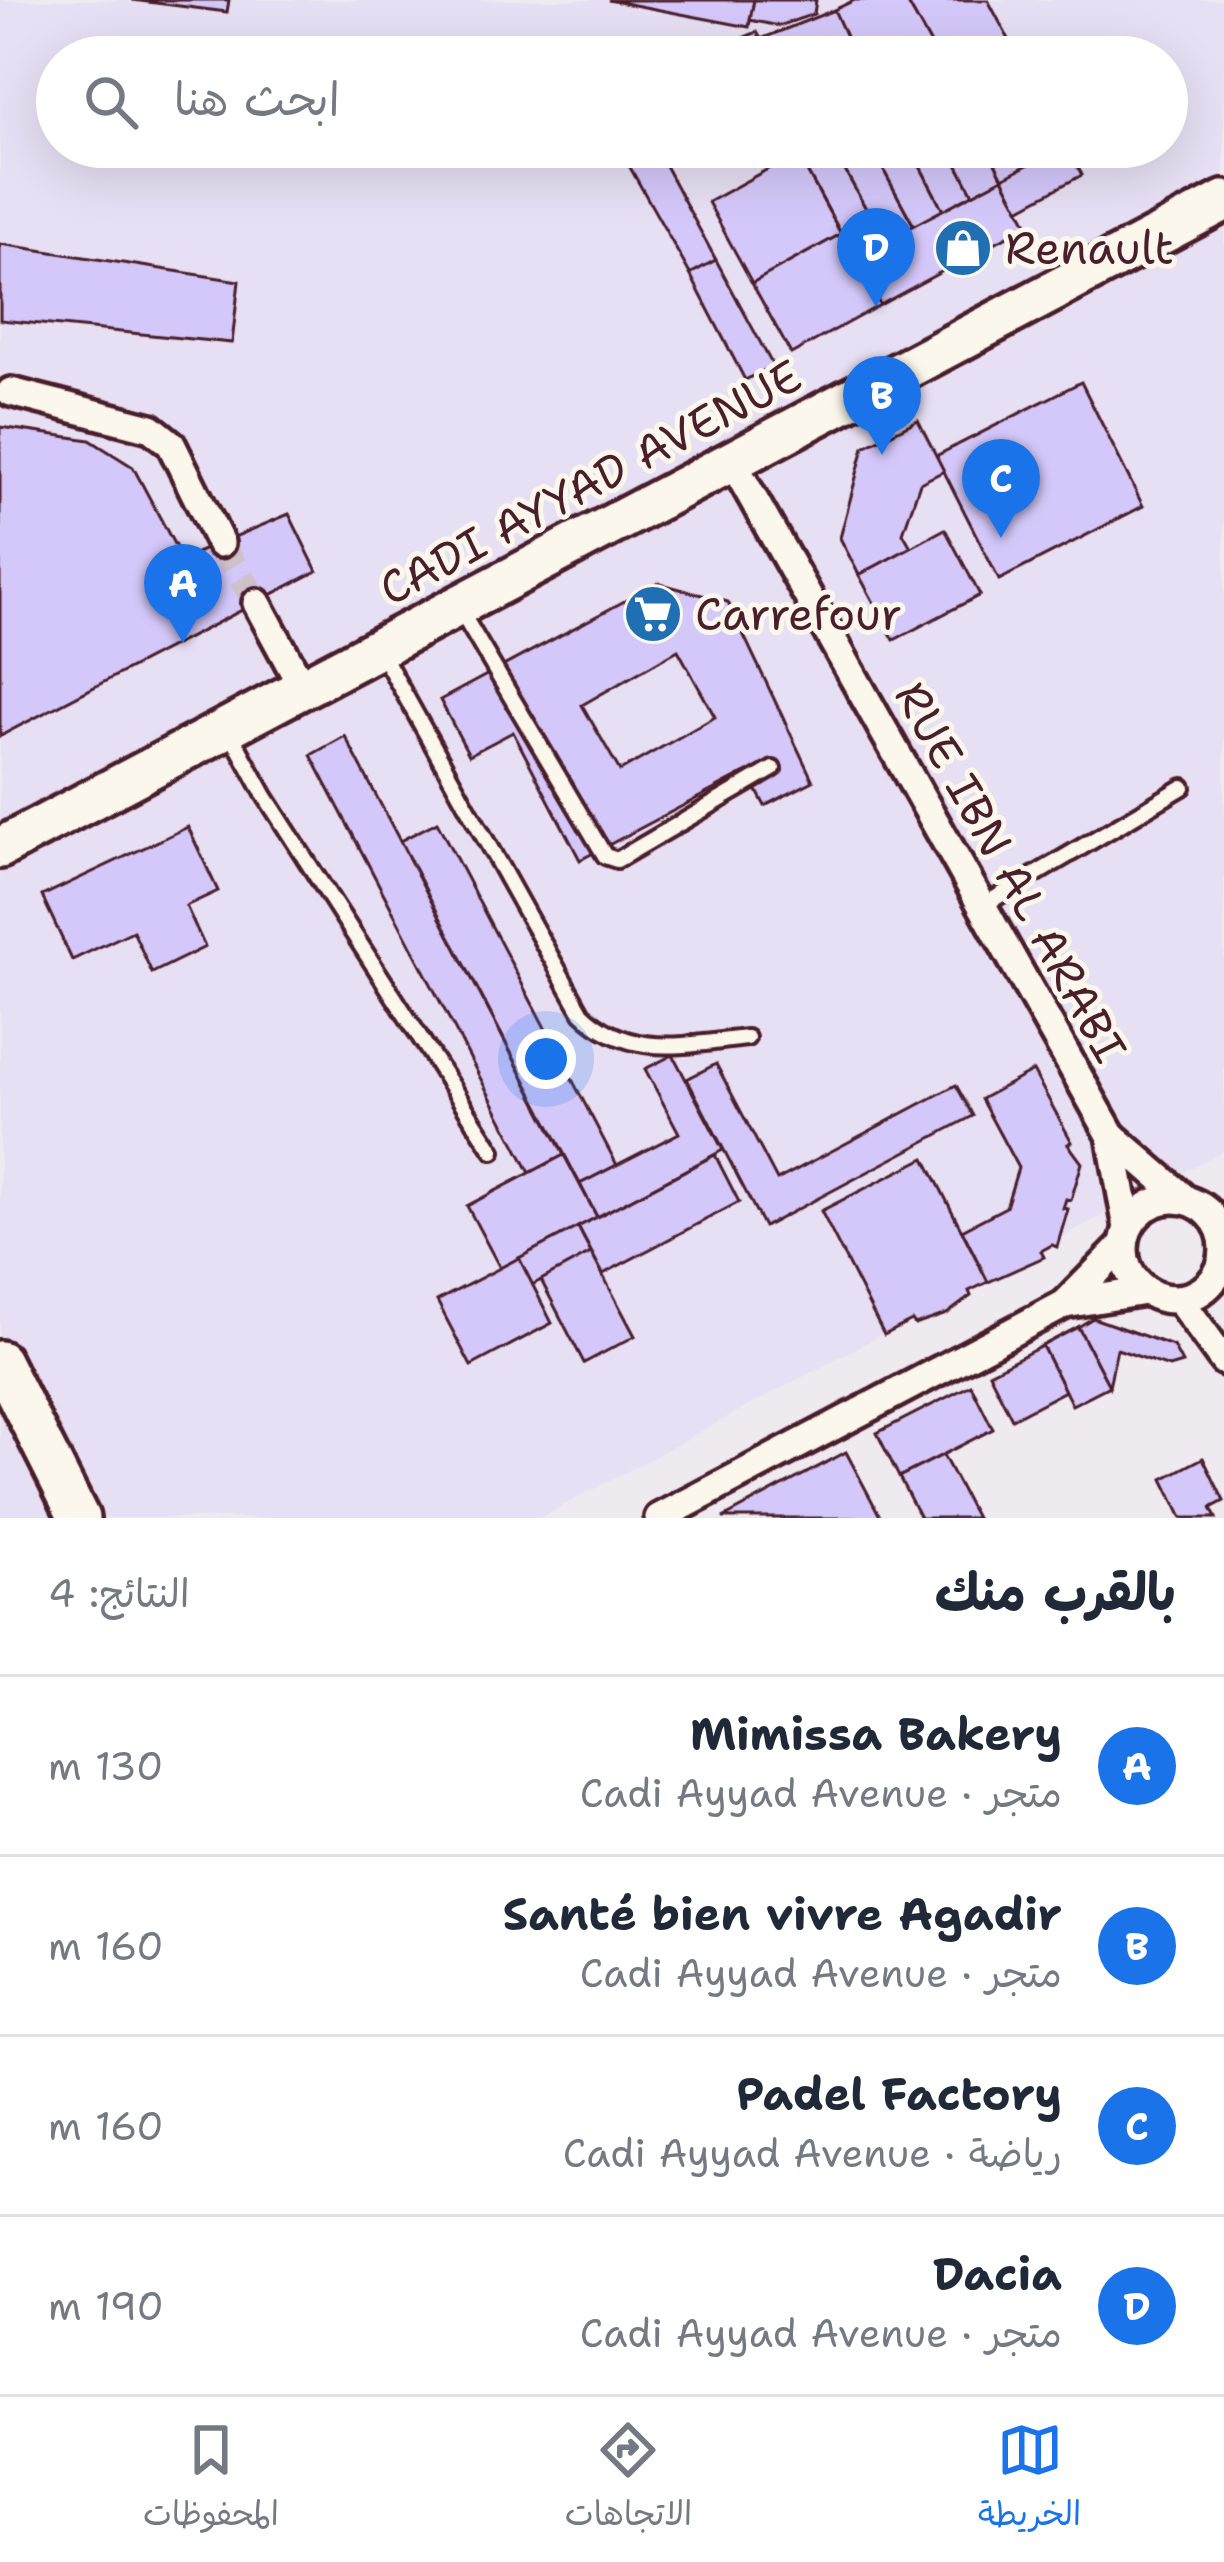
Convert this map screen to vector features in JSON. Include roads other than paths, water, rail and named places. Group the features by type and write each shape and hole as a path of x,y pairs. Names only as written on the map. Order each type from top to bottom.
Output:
{"main road":[{"name":"CADI AYYAD AVENUE","path":"5,842 1224,202"},
{"path":"0,1361 79,1518"}],"street":[{"path":"10,392 152,428 171,444 220,543"},
{"name":"RUE IBN AL ARABI","path":"732,461 1111,1136 1125,1237"},
{"path":"257,602 302,688"},
{"name":"RUE IBN AL ARABI","path":"1111,1136 1204,1203"},
{"path":"659,1518 1065,1304 1145,1291 1179,1299 1196,1294 1223,1268 1222,1235 1204,1203 1169,1199 1138,1214 1125,1237 1065,1304"},
{"path":"1125,1237 1125,1263 1145,1291"},
{"path":"1179,1299 1224,1361"}],"lane":[{"path":"458,606 604,856 617,860 773,769"},
{"path":"379,647 582,1013 610,1036 648,1048 747,1038"},
{"path":"228,727 265,796 493,1151"},
{"path":"982,906 1184,787"}],"tunnel":[{"path":"220,543 257,603"}],"place":[{"name":"Renault","path":"963,248"},
{"name":"Dacia","path":"876,307"},
{"name":"Santé bien vivre Agadir","path":"882,455"},
{"name":"Padel Factory","path":"1001,538"},
{"name":"Carrefour","path":"653,614"},
{"name":"Mimissa Bakery","path":"183,643"}]}
